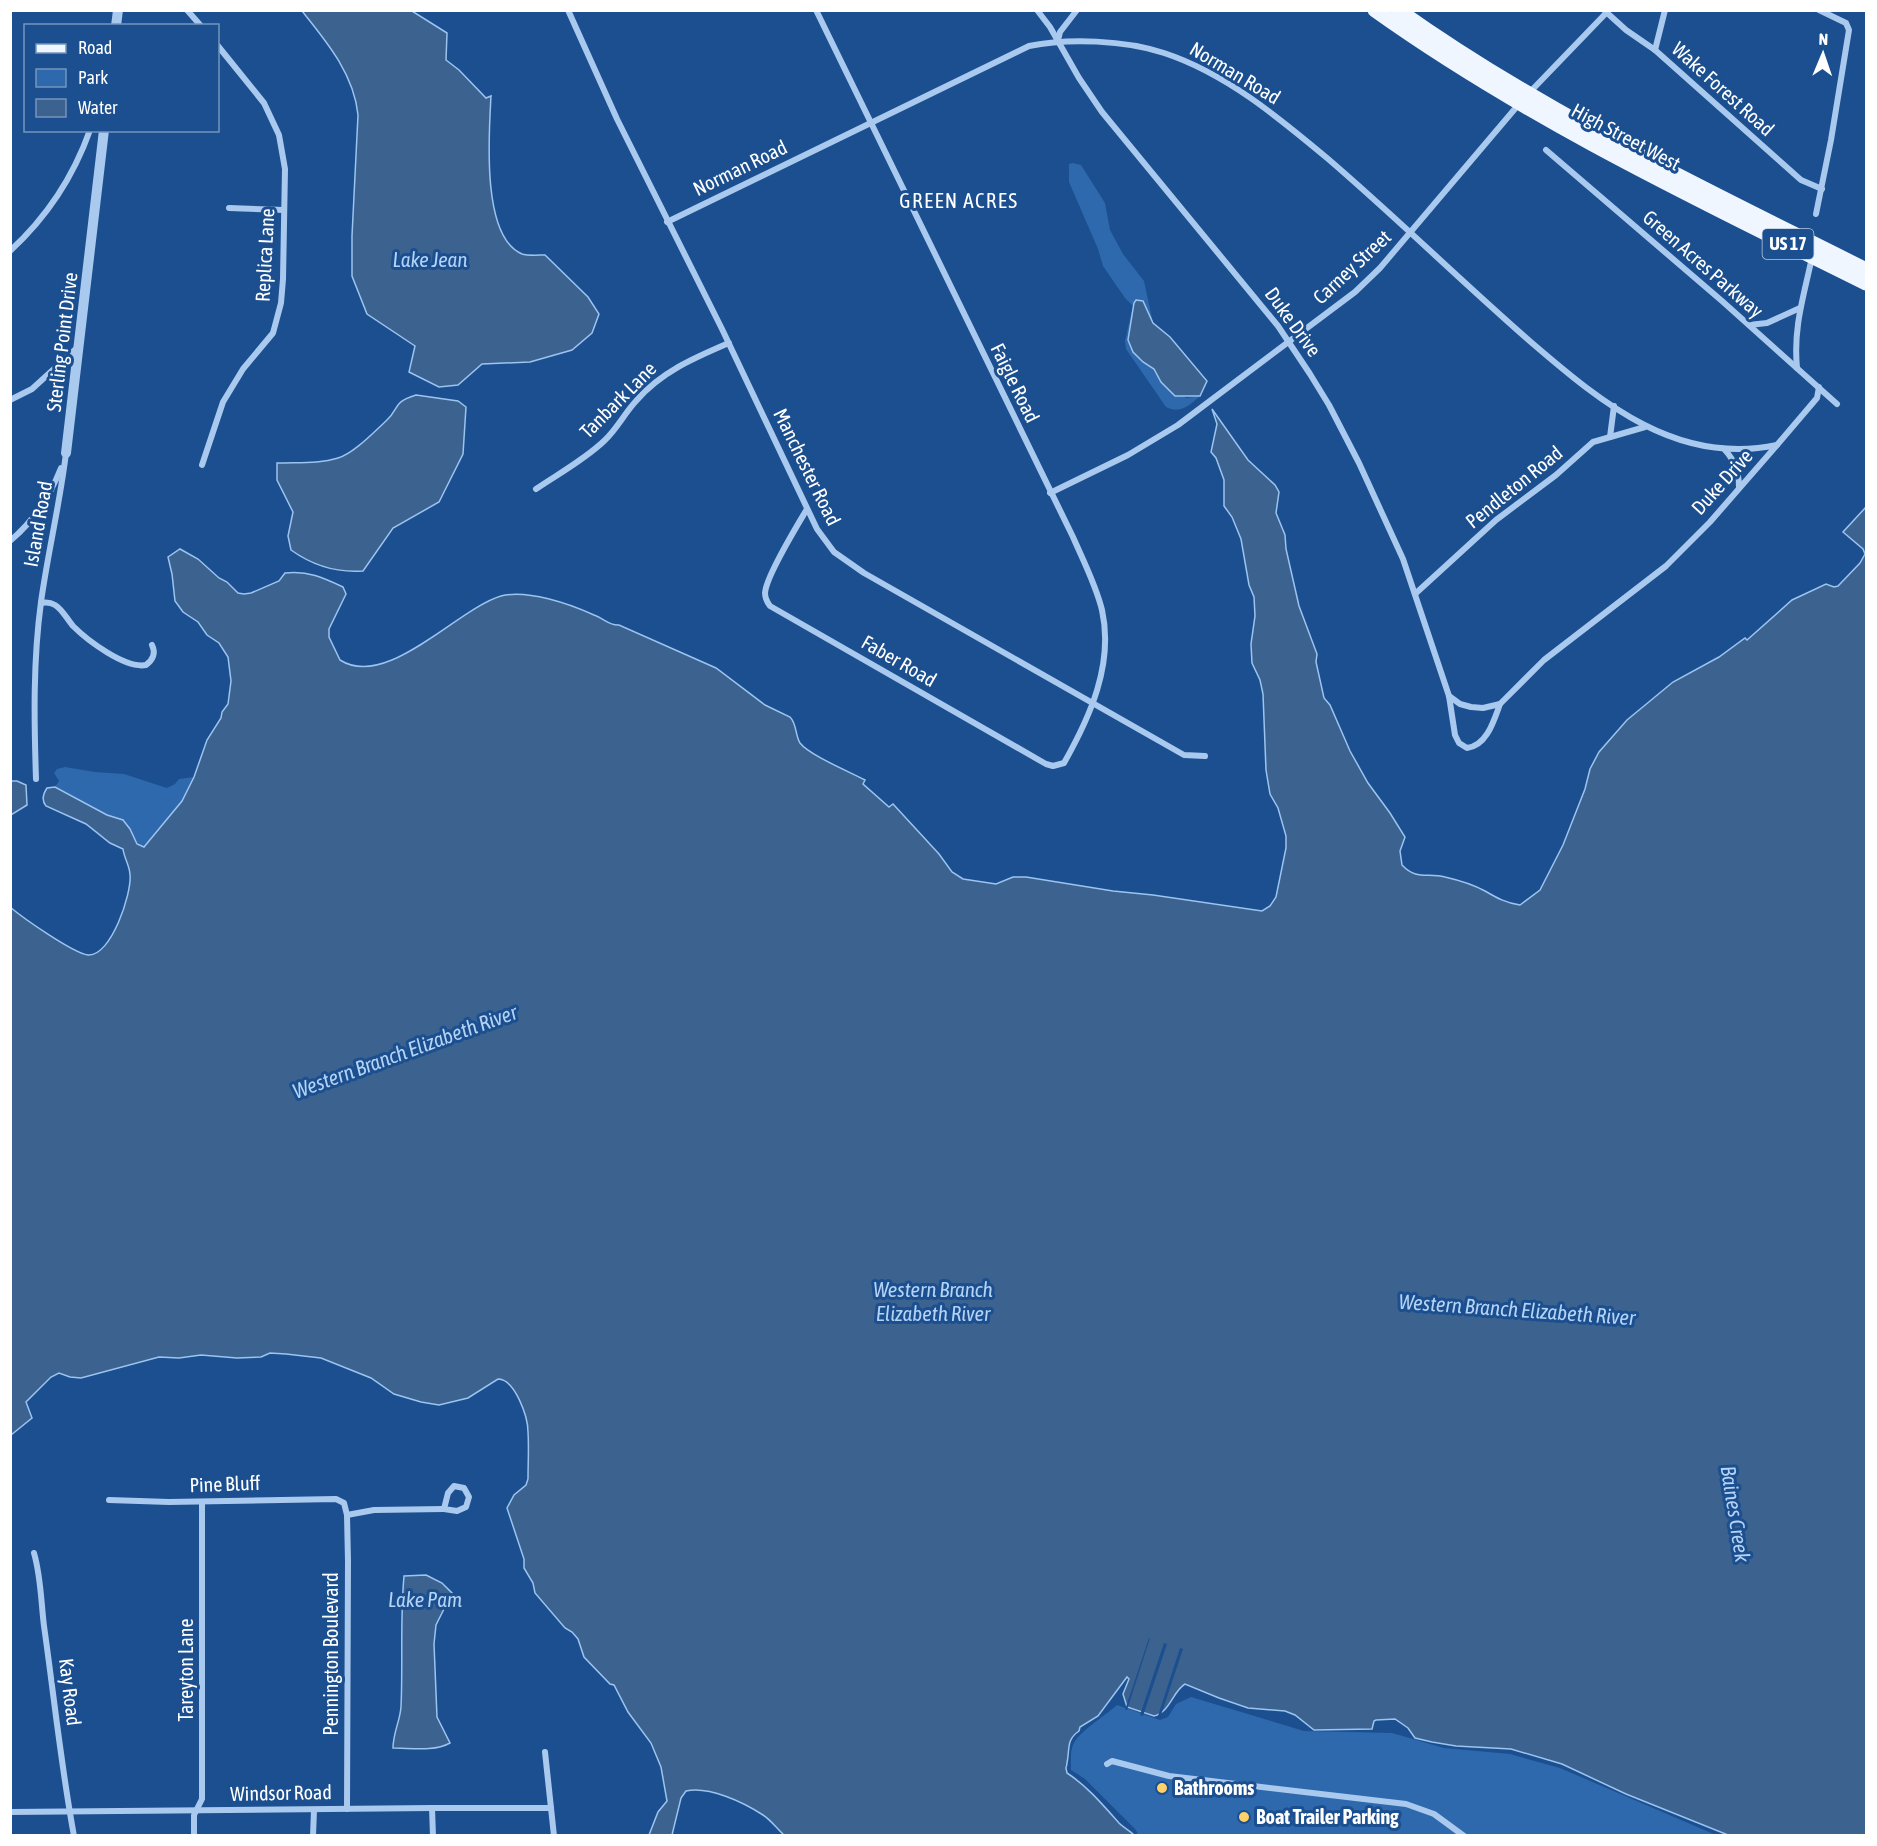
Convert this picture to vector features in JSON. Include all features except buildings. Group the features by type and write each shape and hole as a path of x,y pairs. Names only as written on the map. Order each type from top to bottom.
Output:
{"main road":[{"name":"High Street West","path":"1375,10 1524,98 1607,152 1866,283"},
{"name":"High Street West","path":"1398,10 1524,98 1866,270"}],"street":[{"path":"186,10 199,24"},
{"name":"Manchester Road","path":"568,10 617,119 825,542 843,560 1083,696 1093,704 1184,755 1205,756"},
{"name":"Faigle Road","path":"816,10 1050,493 1091,581 1104,622 1103,660 1093,704 1082,732 1064,763 1053,766 1046,764"},
{"name":"Duke Drive","path":"1037,10 1120,136 1234,271 1289,341 1329,405 1359,463 1403,559 1449,696 1455,735 1459,743 1467,748 1479,744 1487,733 1500,704 1544,660 1665,566 1689,544 1817,398 1819,387"},
{"path":"1058,41 1060,32 1077,10"},
{"path":"1655,50 1665,10"},
{"path":"1816,214 1849,30 1846,22 1819,10"},
{"name":"Carney Street","path":"1050,493 1156,439 1329,314 1355,292 1411,233 1524,98 1607,11"},
{"name":"Wake Forest Road","path":"1607,11 1626,30 1655,50 1801,180 1821,189"},
{"name":"Norman Road","path":"668,222 1014,51 1058,41 1146,47 1206,71 1282,120 1364,190 1555,364 1645,427 1689,443 1725,450 1752,450 1777,445"},
{"name":"Replica Lane","path":"202,465 223,402 238,377 273,333 278,320 283,279 285,169 283,152 272,118 264,103 219,46"},
{"path":"10,252 42,219 72,175 89,132"},
{"name":"Sterling Point Drive","path":"10,541 28,524 48,498 66,453 104,132"},
{"name":"Green Acres Parkway","path":"1546,150 1749,325 1836,404"},
{"path":"229,208 284,210"},
{"path":"1797,369 1795,345 1800,308 1812,256"},
{"path":"1749,325 1767,323 1800,308"},
{"name":"Tanbark Lane","path":"536,489 605,441 635,402 659,379 675,368 729,343"},
{"path":"10,400 32,389 80,346"},
{"path":"1610,437 1614,406"},
{"name":"Pendleton Road","path":"1415,594 1497,520 1556,475 1593,442 1645,427"},
{"path":"1725,450 1738,471 1739,488"},
{"name":"Island Road","path":"36,779 33,699 41,603 66,453"},
{"name":"Faber Road","path":"807,509 765,590 767,601 772,607 1046,764"},
{"path":"41,603 47,602 57,606 80,632 121,659 136,665 146,665 152,660 154,654 152,645"},
{"path":"1449,696 1460,704 1471,707 1483,708 1500,704"},
{"path":"347,1515 374,1510 444,1509 457,1511 462,1510 468,1502 467,1492 459,1486 450,1489 444,1509"},
{"name":"Pine Bluff","path":"109,1500 202,1502 336,1499 342,1501"},
{"name":"Pennington Boulevard","path":"342,1501 347,1515 347,1809"},
{"name":"Tareyton Lane","path":"194,1836 196,1811 202,1791 202,1502"},
{"name":"Kay Road","path":"34,1553 38,1566 40,1600 74,1836"},
{"path":"544,1752 554,1836"},
{"path":"1107,1764 1112,1761 1169,1776 1406,1804 1434,1814 1464,1836"},
{"path":"432,1808 432,1836"},
{"name":"Windsor Road","path":"10,1812 551,1809"},
{"path":"314,1810 314,1836"}],"green space":[{"path":"1069,164 1081,165 1105,203 1110,230 1123,254 1144,281 1153,323 1143,301 1128,340 1133,352 1186,398 1200,396 1184,408 1176,410 1166,407 1126,349 1125,341 1133,306 1103,266 1069,182"},
{"path":"65,767 124,774 167,788 179,779 194,777 182,801 144,847 137,843 130,829 122,821 100,812 55,787 59,781 54,773 57,769"},
{"path":"1191,1697 1304,1731 1392,1733 1444,1748 1510,1754 1560,1768 1716,1835 1138,1835 1136,1830 1085,1779 1071,1770 1073,1745 1086,1730 1117,1705 1160,1720 1168,1717 1176,1704"}],"water":[{"name":"Lake Jean","path":"302,11 412,11 447,33 446,60 486,98 491,96 490,182 500,227 509,244 522,254 545,255 588,297 599,314 592,333 572,350 530,362 482,364 458,385 439,387 409,372 415,346 367,314 352,276 358,115 345,72"},
{"path":"1136,300 1143,301 1153,323 1170,337 1207,381 1200,396 1175,396 1161,382 1154,369 1133,352 1128,340"},
{"path":"416,395 458,401 466,407 463,454 439,502 393,528 363,571 343,571 325,567 291,550 288,536 293,512 277,480 277,463 323,461 344,456 386,421 399,403"},
{"name":"Western Branch Elizabeth River","path":"1212,409 1248,460 1275,485 1279,492 1276,513 1285,535 1299,606 1317,654 1316,662 1324,698 1330,705 1350,751 1368,783 1405,837 1400,851 1402,865 1418,875 1439,876 1460,881 1502,900 1520,905 1540,890 1563,845 1585,789 1590,769 1599,752 1627,720 1673,682 1719,657 1745,638 1747,640 1792,600 1826,584 1838,586 1860,563 1865,554 1863,549 1843,532 1866,507 1866,1835 1728,1835 1626,1794 1562,1764 1511,1749 1456,1746 1415,1738 1408,1728 1395,1719 1376,1720 1372,1729 1314,1730 1295,1715 1285,1711 1248,1708 1185,1684 1177,1691 1168,1706 1154,1716 1127,1707 1123,1694 1129,1679 1127,1677 1098,1716 1080,1727 1072,1738 1066,1768 1067,1773 1134,1835 784,1835 766,1817 746,1805 726,1796 695,1790 686,1791 681,1798 672,1835 649,1835 658,1812 667,1801 661,1767 651,1743 628,1712 614,1685 610,1684 584,1657 578,1639 565,1628 535,1593 533,1583 524,1568 524,1559 507,1508 514,1495 526,1485 528,1479 527,1425 515,1392 504,1381 498,1379 468,1398 439,1405 394,1394 371,1378 321,1358 270,1353 261,1357 237,1358 201,1355 179,1358 159,1357 81,1378 59,1373 51,1377 26,1402 32,1418 11,1435 10,907 48,934 81,953 88,955 96,953 105,946 124,909 128,895 130,872 123,849 110,843 86,824 46,806 43,799 44,792 47,788 55,787 107,815 123,820 137,844 144,847 182,801 194,777 207,740 228,704 231,681 228,657 219,643 207,635 198,622 183,612 175,601 168,557 180,549 198,559 238,593 251,593 279,581 285,573 293,572 315,576 343,587 346,594 329,629 329,637 340,660 359,666 379,664 400,656 483,604 501,596 523,594 561,602 716,668 765,705 790,717 794,723 798,740 805,748 865,780 863,784 889,807 893,804 939,854 952,872 963,879 996,884 1013,877 1026,877 1262,911 1270,906 1276,897 1286,848 1286,836 1278,808 1270,794 1266,770 1263,694 1260,680 1252,663 1254,597 1249,585 1241,539 1232,517 1224,506 1224,480 1216,458 1211,452 1217,424"},
{"path":"11,781 26,785 27,805 11,815"},
{"name":"Lake Pam","path":"426,1575 442,1583 452,1593 436,1625 434,1644 437,1717 450,1743 430,1749 393,1748 401,1707 404,1576"}],"pier":[{"path":"1149,1638 1127,1710 1125,1710"},
{"path":"1164,1643 1167,1644 1143,1716 1140,1715"},
{"path":"1180,1648 1183,1649 1160,1718 1157,1719"}],"place":[{"name":"Bathrooms","path":"1162,1788"},
{"name":"Boat Trailer Parking","path":"1244,1817"}],"district":[{"name":"GREEN ACRES","path":"959,201"}],"water label":[{"name":"Baines Creek","path":"1735,1514"}]}
